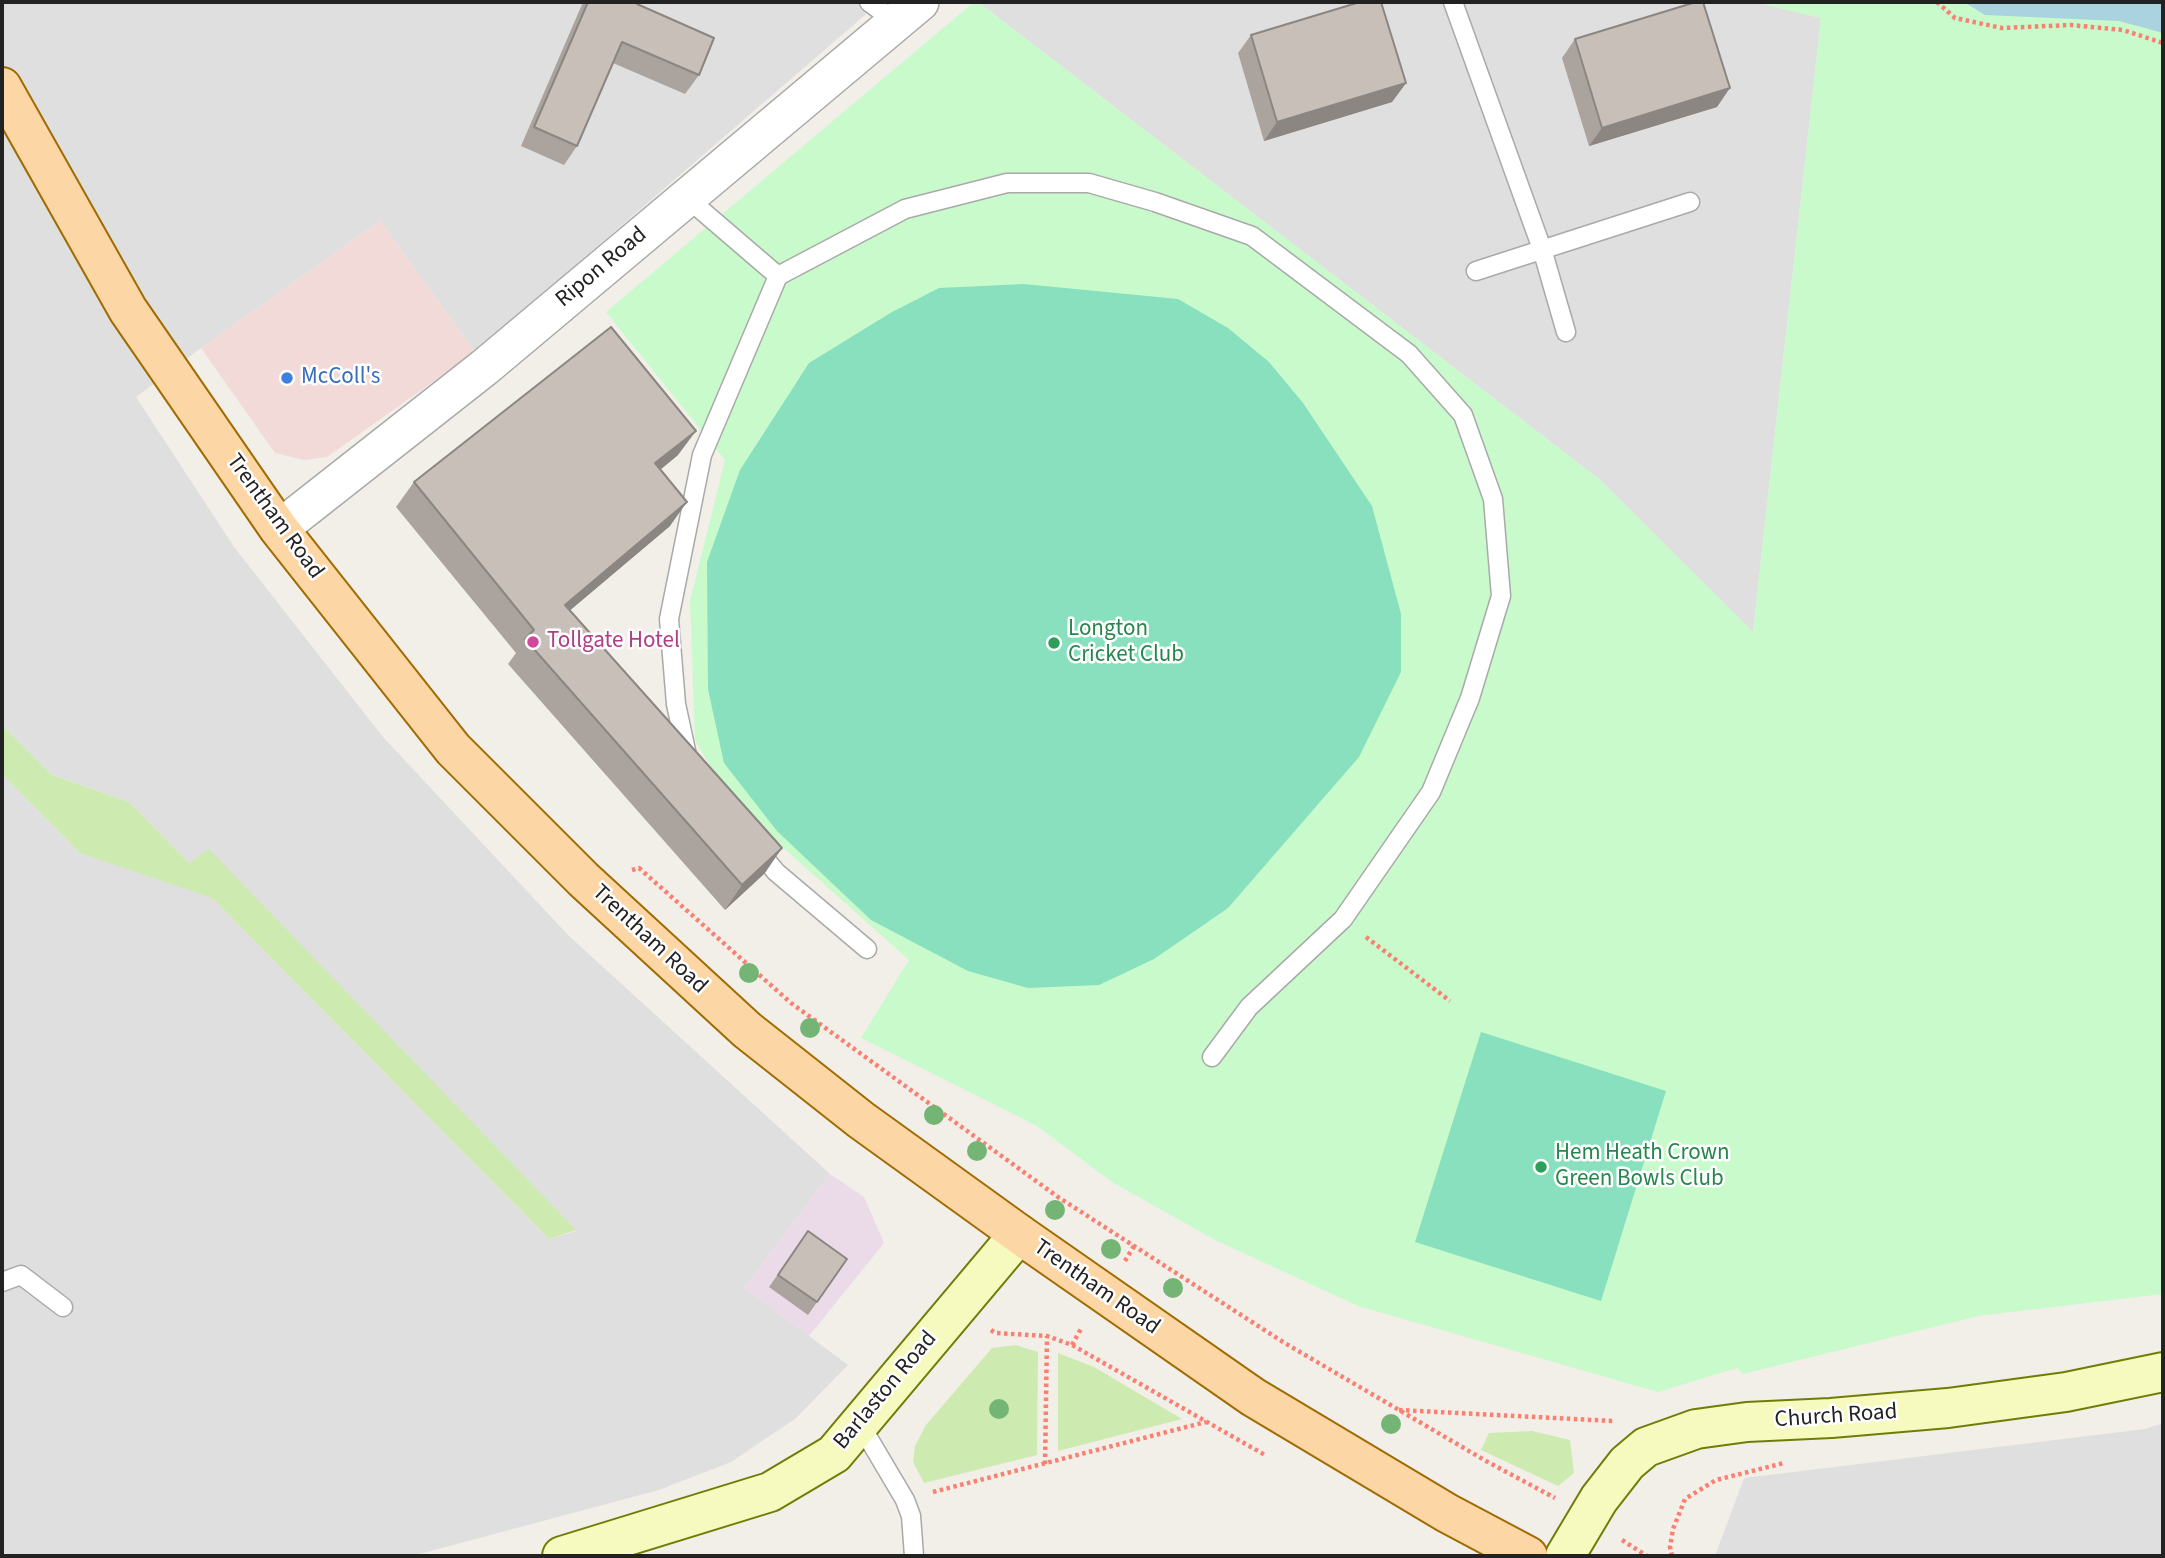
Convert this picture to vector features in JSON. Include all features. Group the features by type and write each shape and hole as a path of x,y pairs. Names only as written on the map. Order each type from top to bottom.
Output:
{"main road":[{"name":"Trentham Road","path":"2,87 128,310 279,529 453,749 584,880 747,1030 861,1120 1018,1234 1253,1397 1447,1513 1528,1556"}],"street":[{"name":"Ripon Road","path":"279,529 485,367 686,197 895,8"},
{"name":"Barlaston Road","path":"580,1554 770,1492 834,1454 1018,1234"},
{"name":"Church Road","path":"1565,1556 1599,1499 1627,1463 1646,1447 1696,1429 1747,1422 1948,1408 2066,1392 2163,1372"}],"lane":[{"path":"1453,2 1542,249 1566,332"},
{"path":"699,780 691,770 676,704 669,619 702,455 778,276 905,209 1007,183 1089,183 1252,236 1409,354 1463,415 1493,499 1501,596 1470,698 1431,792 1343,919 1249,1007 1212,1057"},
{"path":"686,197 778,276"},
{"path":"1476,271 1690,202"},
{"path":"742,831 776,873 867,949"},
{"path":"2,1282 21,1275 63,1307"},
{"path":"860,1424 905,1500 911,1516 914,1556"}],"path":[{"path":"1937,2 1955,18 2002,28 2071,25 2123,30 2163,43"},
{"name":"Trentham Road","path":"639,868 791,1003 1046,1189 1283,1342 1547,1493"},
{"path":"1343,919 1450,1001"},
{"path":"1123,1265 1135,1246"},
{"path":"995,1333 1047,1336 1072,1345 1235,1437"},
{"path":"1072,1345 1078,1335"},
{"path":"1045,1464 1047,1336"},
{"path":"1398,1410 1612,1422"},
{"path":"927,1494 1207,1422"},
{"name":"Church Road","path":"1672,1556 1670,1547 1673,1529 1685,1499 1716,1480 1793,1461"},
{"path":"1638,1550 1647,1556"}],"shaded area":[{"path":"2,2 880,2 475,352 380,221 136,397 234,547 383,737 569,936 830,1174 745,1288 848,1365 795,1419 731,1462 659,1490 412,1556 2,1556 2,774 80,853 205,891 549,1239 576,1231 209,850 189,863 129,802 52,775 2,725"},
{"path":"978,2 1755,2 1821,18 1753,632 1599,479"},
{"path":"380,221 475,352 327,457 304,460 275,453 201,348"},
{"path":"830,1174 864,1197 884,1243 809,1336 745,1288"},
{"path":"2163,1423 2163,1556 1715,1556 1744,1478 2145,1429"}],"green space":[{"path":"974,2 978,2 1599,479 1753,632 1821,18 1755,2 2163,2 2163,1294 1978,1316 1743,1374 1737,1368 1658,1392 1358,1306 1215,1240 1112,1182 1037,1126 861,1038 909,960 730,800 695,740 690,601 725,460 606,312"},
{"name":"Longton Cricket Club","path":"1024,284 1178,299 1228,328 1269,362 1303,403 1372,506 1401,614 1401,672 1359,757 1228,908 1154,959 1099,985 1028,988 968,971 871,920 777,831 724,763 708,689 707,562 740,470 809,363 892,312 939,288"},
{"path":"2,725 52,775 129,802 189,863 209,849 576,1230 549,1239 212,898 80,853 2,774"},
{"name":"Hem Heath Crown Green Bowls Club","path":"1481,1032 1666,1091 1601,1301 1415,1242"},
{"path":"1016,1345 1038,1352 1037,1455 924,1483 913,1462 915,1446 926,1425 992,1348"},
{"path":"1058,1353 1094,1367 1182,1419 1058,1451"},
{"path":"1532,1431 1570,1440 1574,1473 1558,1486 1481,1450 1489,1433"}],"water":[{"path":"1964,2 2163,2 2163,33 2119,21 1985,15"}],"building":[{"path":"588,2 638,2 637,4 714,38 699,75 622,42 577,146 534,127"},
{"path":"1360,2 1381,2 1406,83 1277,122 1251,35"},
{"path":"1703,2 1730,88 1602,128 1575,39"},
{"name":"Tollgate Hotel","path":"611,327 696,431 655,463 687,502 565,605 782,848 742,885 525,639 534,630 414,482"},
{"path":"808,1231 847,1259 817,1302 778,1275"}],"place":[{"name":"McColl's","path":"287,378"},
{"name":"Tollgate Hotel","path":"533,642"},
{"name":"Longton Cricket Club","path":"1054,643"},
{"name":"Hem Heath Crown Green Bowls Club","path":"1541,1167"}]}
